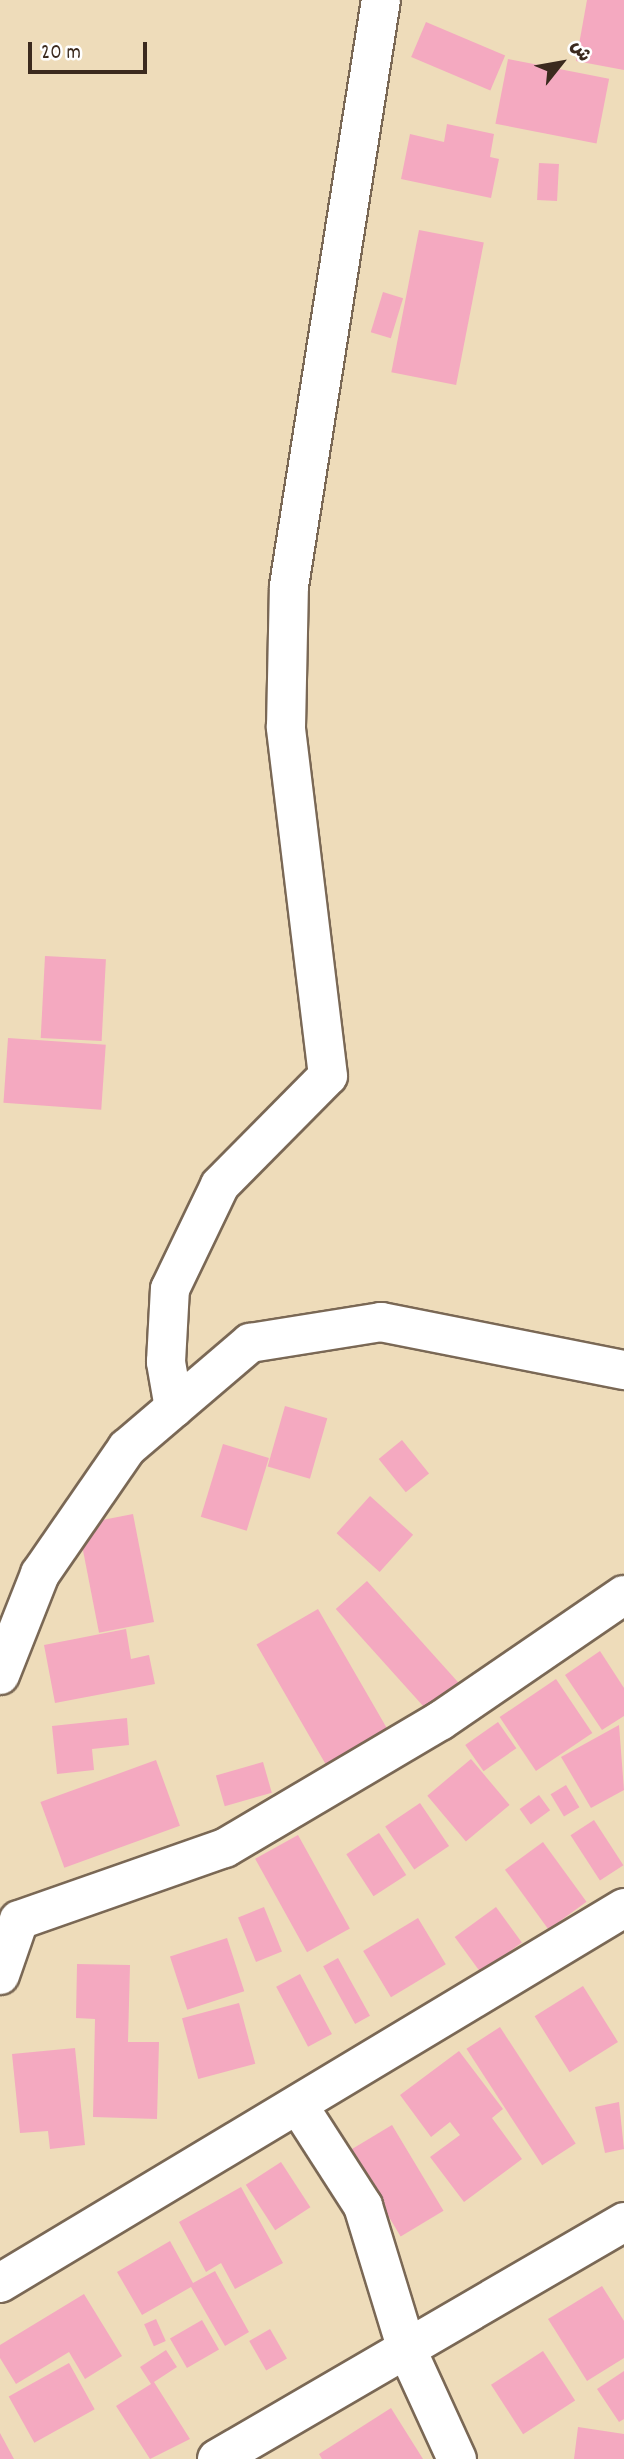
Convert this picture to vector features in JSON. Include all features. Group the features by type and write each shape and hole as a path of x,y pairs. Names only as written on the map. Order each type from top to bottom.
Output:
{"street":[{"path":"174,1408 166,1362 170,1289 220,1185 328,1076 286,727 289,586 381,0"},
{"path":"0,1675 40,1574 127,1448 250,1343 381,1322 624,1370"},
{"path":"0,1975 19,1920 225,1848 440,1721 624,1595"},
{"path":"0,2283 624,1908"},
{"path":"298,2105 363,2206 407,2350 457,2459"},
{"path":"217,2459 624,2222"}],"building":[{"path":"587,0 624,0 624,70 576,61"},
{"path":"426,22 505,56 490,91 411,57"},
{"path":"508,59 609,79 597,143 495,124"},
{"path":"447,124 494,134 490,157 499,159 491,198 401,179 410,134 444,142"},
{"path":"539,163 559,164 557,201 537,200"},
{"path":"419,230 484,243 456,385 391,372"},
{"path":"383,292 403,298 391,338 371,332"},
{"path":"45,956 106,959 102,1041 41,1038"},
{"path":"8,1038 106,1045 101,1110 3,1103"},
{"path":"285,1406 327,1418 310,1479 268,1467"},
{"path":"402,1440 429,1473 406,1492 379,1459"},
{"path":"223,1444 269,1458 247,1531 201,1517"},
{"path":"370,1496 413,1535 380,1572 337,1533"},
{"path":"133,1514 154,1622 99,1633 78,1525"},
{"path":"367,1581 473,1698 442,1727 336,1609"},
{"path":"318,1609 396,1744 335,1780 257,1644"},
{"path":"126,1629 131,1659 149,1655 155,1684 55,1703 44,1645"},
{"path":"600,1651 624,1688 624,1716 602,1730 565,1675"},
{"path":"556,1679 592,1733 536,1771 500,1717"},
{"path":"127,1718 129,1745 92,1749 94,1770 57,1774 52,1726"},
{"path":"498,1722 516,1748 484,1771 465,1745"},
{"path":"619,1725 624,1790 591,1808 561,1757"},
{"path":"471,1759 510,1805 466,1842 427,1796"},
{"path":"156,1760 180,1826 64,1868 40,1802"},
{"path":"263,1762 272,1793 225,1806 216,1776"},
{"path":"566,1785 579,1807 564,1817 551,1794"},
{"path":"539,1795 550,1810 531,1824 520,1809"},
{"path":"420,1803 449,1846 414,1870 385,1826"},
{"path":"594,1820 623,1865 600,1881 571,1835"},
{"path":"379,1833 406,1875 374,1896 346,1854"},
{"path":"298,1835 350,1929 307,1952 255,1859"},
{"path":"543,1842 586,1902 548,1929 505,1870"},
{"path":"264,1907 282,1952 256,1962 238,1917"},
{"path":"496,1907 522,1943 481,1973 455,1937"},
{"path":"418,1918 446,1964 391,1997 363,1951"},
{"path":"227,1938 244,1991 187,2010 170,1957"},
{"path":"338,1958 370,2016 355,2024 323,1966"},
{"path":"77,1964 130,1965 128,2042 159,2042 157,2119 93,2117 95,2019 76,2018"},
{"path":"300,1974 332,2034 308,2047 276,1987"},
{"path":"583,1986 618,2042 570,2072 535,2016"},
{"path":"239,2003 255,2064 198,2079 182,2018"},
{"path":"500,2027 576,2144 542,2165 466,2049"},
{"path":"75,2048 85,2145 50,2149 48,2131 20,2133 12,2054"},
{"path":"459,2051 503,2109 492,2118 522,2159 464,2202 430,2157 460,2135 450,2122 431,2137 400,2095"},
{"path":"619,2102 624,2149 605,2153 595,2107"},
{"path":"392,2125 444,2211 401,2236 349,2151"},
{"path":"281,2162 310,2207 275,2230 246,2185"},
{"path":"241,2187 283,2263 235,2289 221,2263 206,2272 179,2222"},
{"path":"170,2241 193,2283 215,2271 249,2332 225,2346 191,2287 142,2315 117,2272"},
{"path":"602,2286 624,2321 624,2358 587,2381 548,2319"},
{"path":"84,2294 122,2356 85,2379 69,2352 16,2384 0,2358 0,2345"},
{"path":"156,2319 166,2341 154,2346 144,2324"},
{"path":"202,2320 219,2349 187,2368 170,2338"},
{"path":"270,2329 287,2358 266,2370 249,2341"},
{"path":"166,2350 177,2367 154,2382 190,2439 150,2459 116,2406 151,2384 140,2367"},
{"path":"543,2351 575,2400 523,2434 491,2385"},
{"path":"69,2363 95,2409 34,2443 9,2396"},
{"path":"624,2371 624,2419 619,2422 597,2389"},
{"path":"391,2408 423,2459 322,2459 319,2454"},
{"path":"578,2427 624,2434 624,2459 574,2459"},
{"path":"0,2433 14,2459 0,2459"}]}
